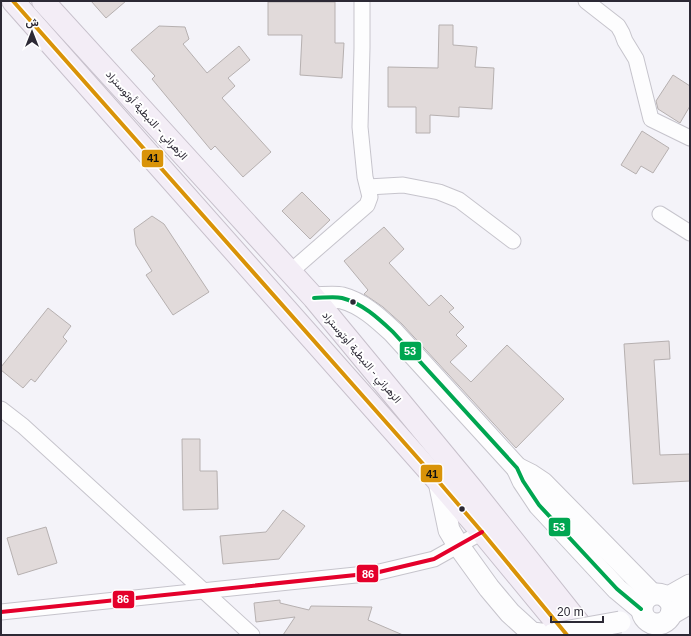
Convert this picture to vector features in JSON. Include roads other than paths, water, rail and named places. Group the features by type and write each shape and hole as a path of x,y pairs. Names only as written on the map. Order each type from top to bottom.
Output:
{"highway":[{"path":"13,1 439,482 482,532 560,634"},
{"name":"الزهراني - النبطية أوتوستراد","path":"43,1 314,298 471,488 588,635"}],"main road":[{"path":"314,298 341,297 360,306 378,318 393,332 517,468 523,481 539,505 617,589 659,613"},
{"path":"439,482 449,530 458,545 510,614 532,633 560,634 659,613 690,603"},
{"path":"659,613 690,585"}],"street":[{"path":"290,272 367,204 370,197 365,177 360,128 362,1"},
{"path":"586,1 618,26 622,33 636,59 651,119 690,138"},
{"path":"368,187 403,185 439,192 459,200 513,241"},
{"path":"660,214 690,233"},
{"path":"1,409 23,426 252,635"},
{"path":"1,612 375,573 434,559 482,532"}]}
